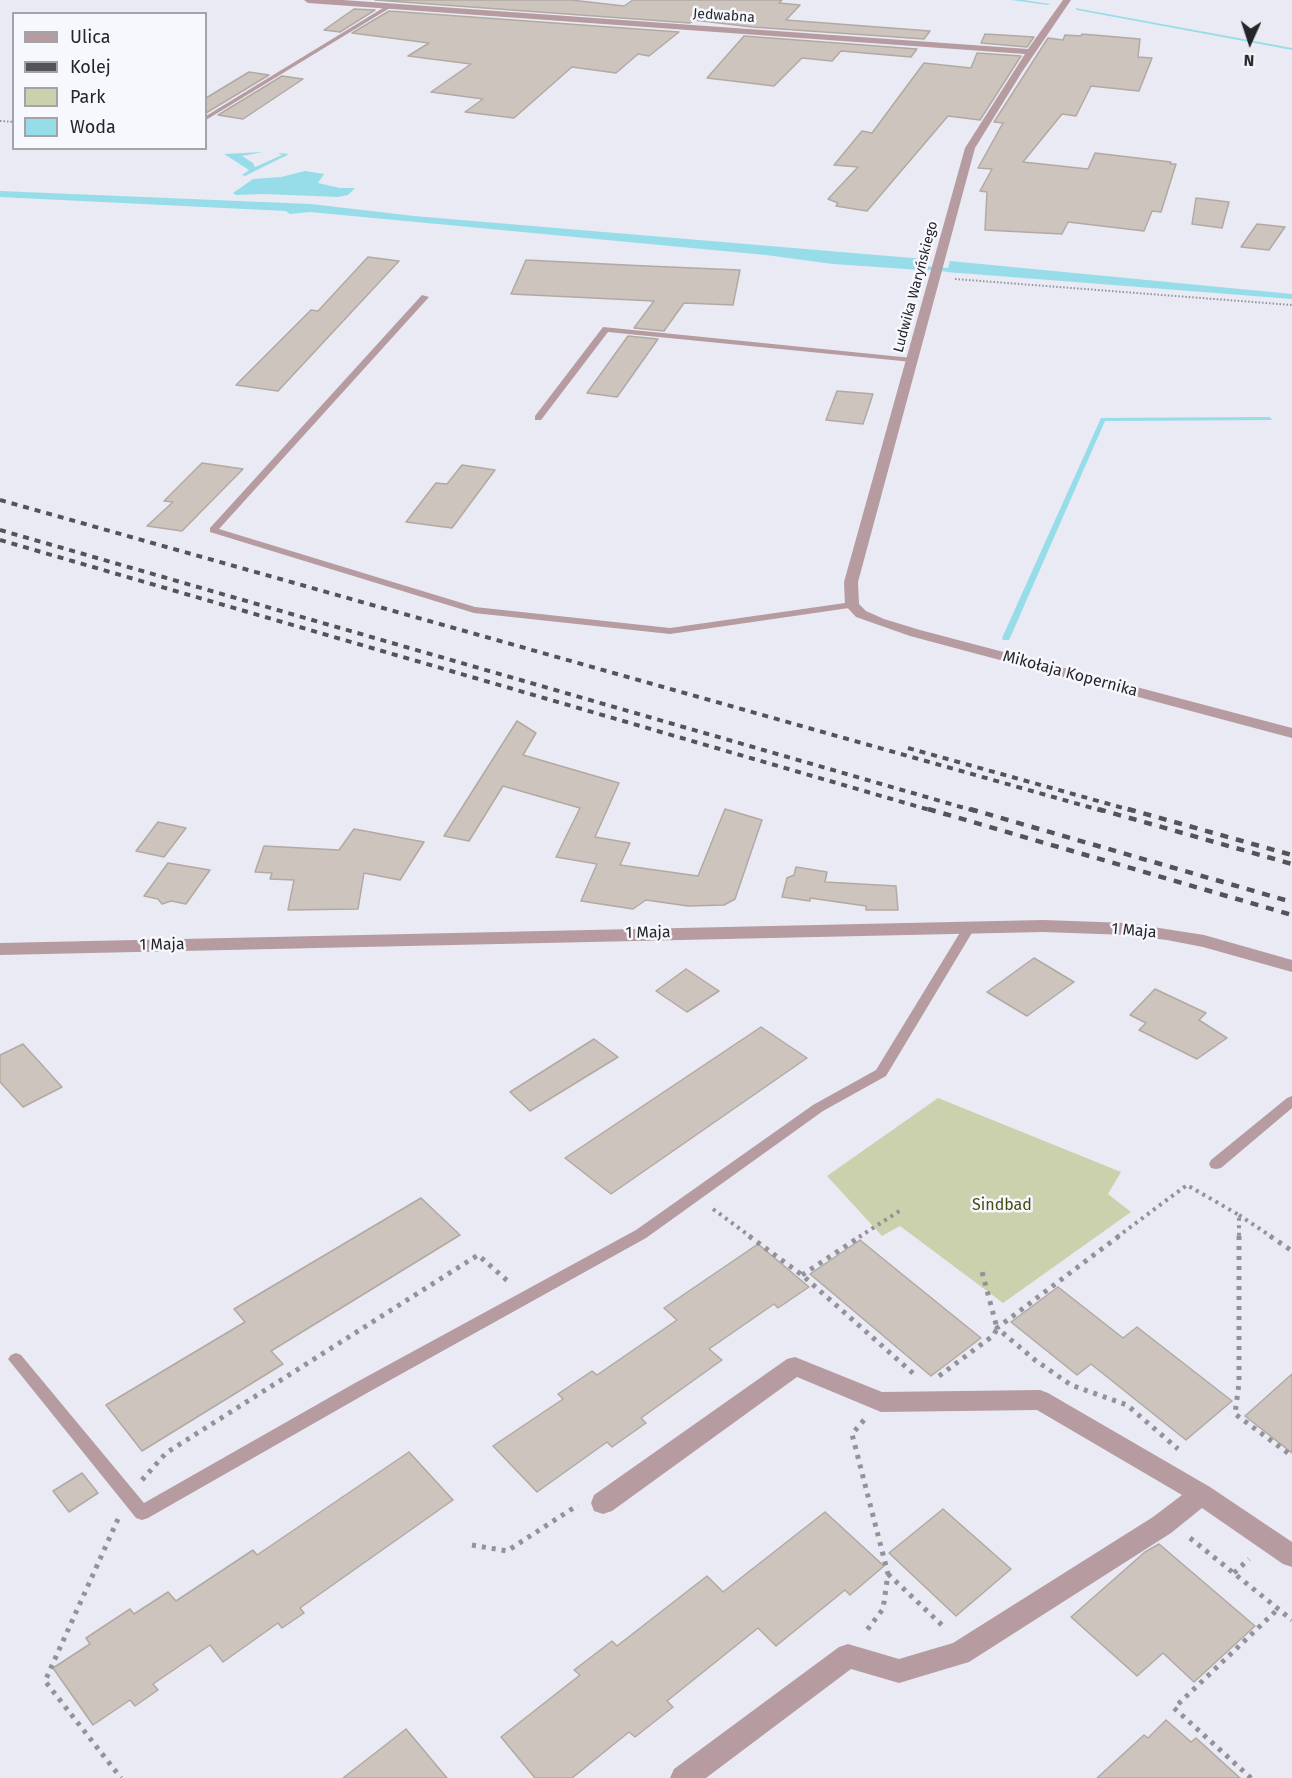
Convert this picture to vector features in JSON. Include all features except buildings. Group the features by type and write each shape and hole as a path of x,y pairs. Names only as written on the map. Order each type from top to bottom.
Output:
{"street":[{"name":"Jedwabna","path":"308,0 1031,52"},
{"name":"Ludwika Waryńskiego","path":"852,605 851,582 970,148 1067,0"},
{"name":"Mikołaja Kopernika","path":"852,605 861,614 879,622 915,633 1292,733"},
{"name":"1 Maja","path":"0,949 1043,926 1151,932 1204,941 1292,966"},
{"path":"603,1503 795,1366 881,1402 1040,1400 1201,1494 1292,1556"},
{"path":"684,1778 848,1656 899,1671 967,1648 1162,1524 1201,1494"}],"lane":[{"path":"207,117 390,6"},
{"path":"425,297 213,530 474,610 670,631 852,605"},
{"path":"538,418 606,329 912,360"},
{"path":"16,1359 142,1513 361,1388 641,1234 818,1108 881,1073 970,926"},
{"path":"1216,1164 1292,1101"}],"path":[{"path":"935,278 1292,305"},
{"path":"926,1385 1187,1185 1239,1215 1292,1251"},
{"path":"695,1195 802,1275 945,1401"},
{"path":"802,1275 901,1210"},
{"path":"1239,1215 1239,1383 1235,1414 1292,1456"},
{"path":"981,1268 997,1329 1071,1385 1127,1405 1176,1445 1181,1454"},
{"path":"848,1656 883,1609 888,1574 852,1434 881,1402"},
{"path":"472,1545 507,1551 588,1499 603,1503"},
{"path":"1162,1524 1194,1540 1292,1620"},
{"path":"888,1574 967,1648"},
{"path":"1251,1778 1174,1708 1278,1609"}],"green space":[{"name":"Sindbad","path":"938,1098 1121,1172 1108,1194 1131,1212 1003,1303 900,1226 882,1236 827,1176"}],"water":[{"path":"263,152 242,156 255,167 282,155 278,153 289,154 245,176 242,175 249,170 224,154"},
{"path":"305,171 324,174 318,183 340,188 355,188 348,195 338,197 236,195 233,193 253,179 281,177"},
{"path":"0,191 311,204 414,216 924,259 921,270 833,264 766,255 310,212 290,214 286,211 0,197"},
{"path":"950,261 1292,294 1292,299 947,272"}],"waterway":[{"path":"1013,0 1048,4"},
{"path":"1077,9 1292,49"},
{"path":"911,267 960,271"},
{"path":"1006,638 1103,419 1269,419"}],"railway":[{"path":"0,500 1103,811"},
{"path":"0,530 975,811"},
{"path":"0,540 933,811"},
{"path":"908,748 1134,811"},
{"path":"928,809 1292,915"},
{"path":"970,809 1292,902"},
{"path":"1098,809 1292,864"},
{"path":"1128,809 1292,855"}]}
